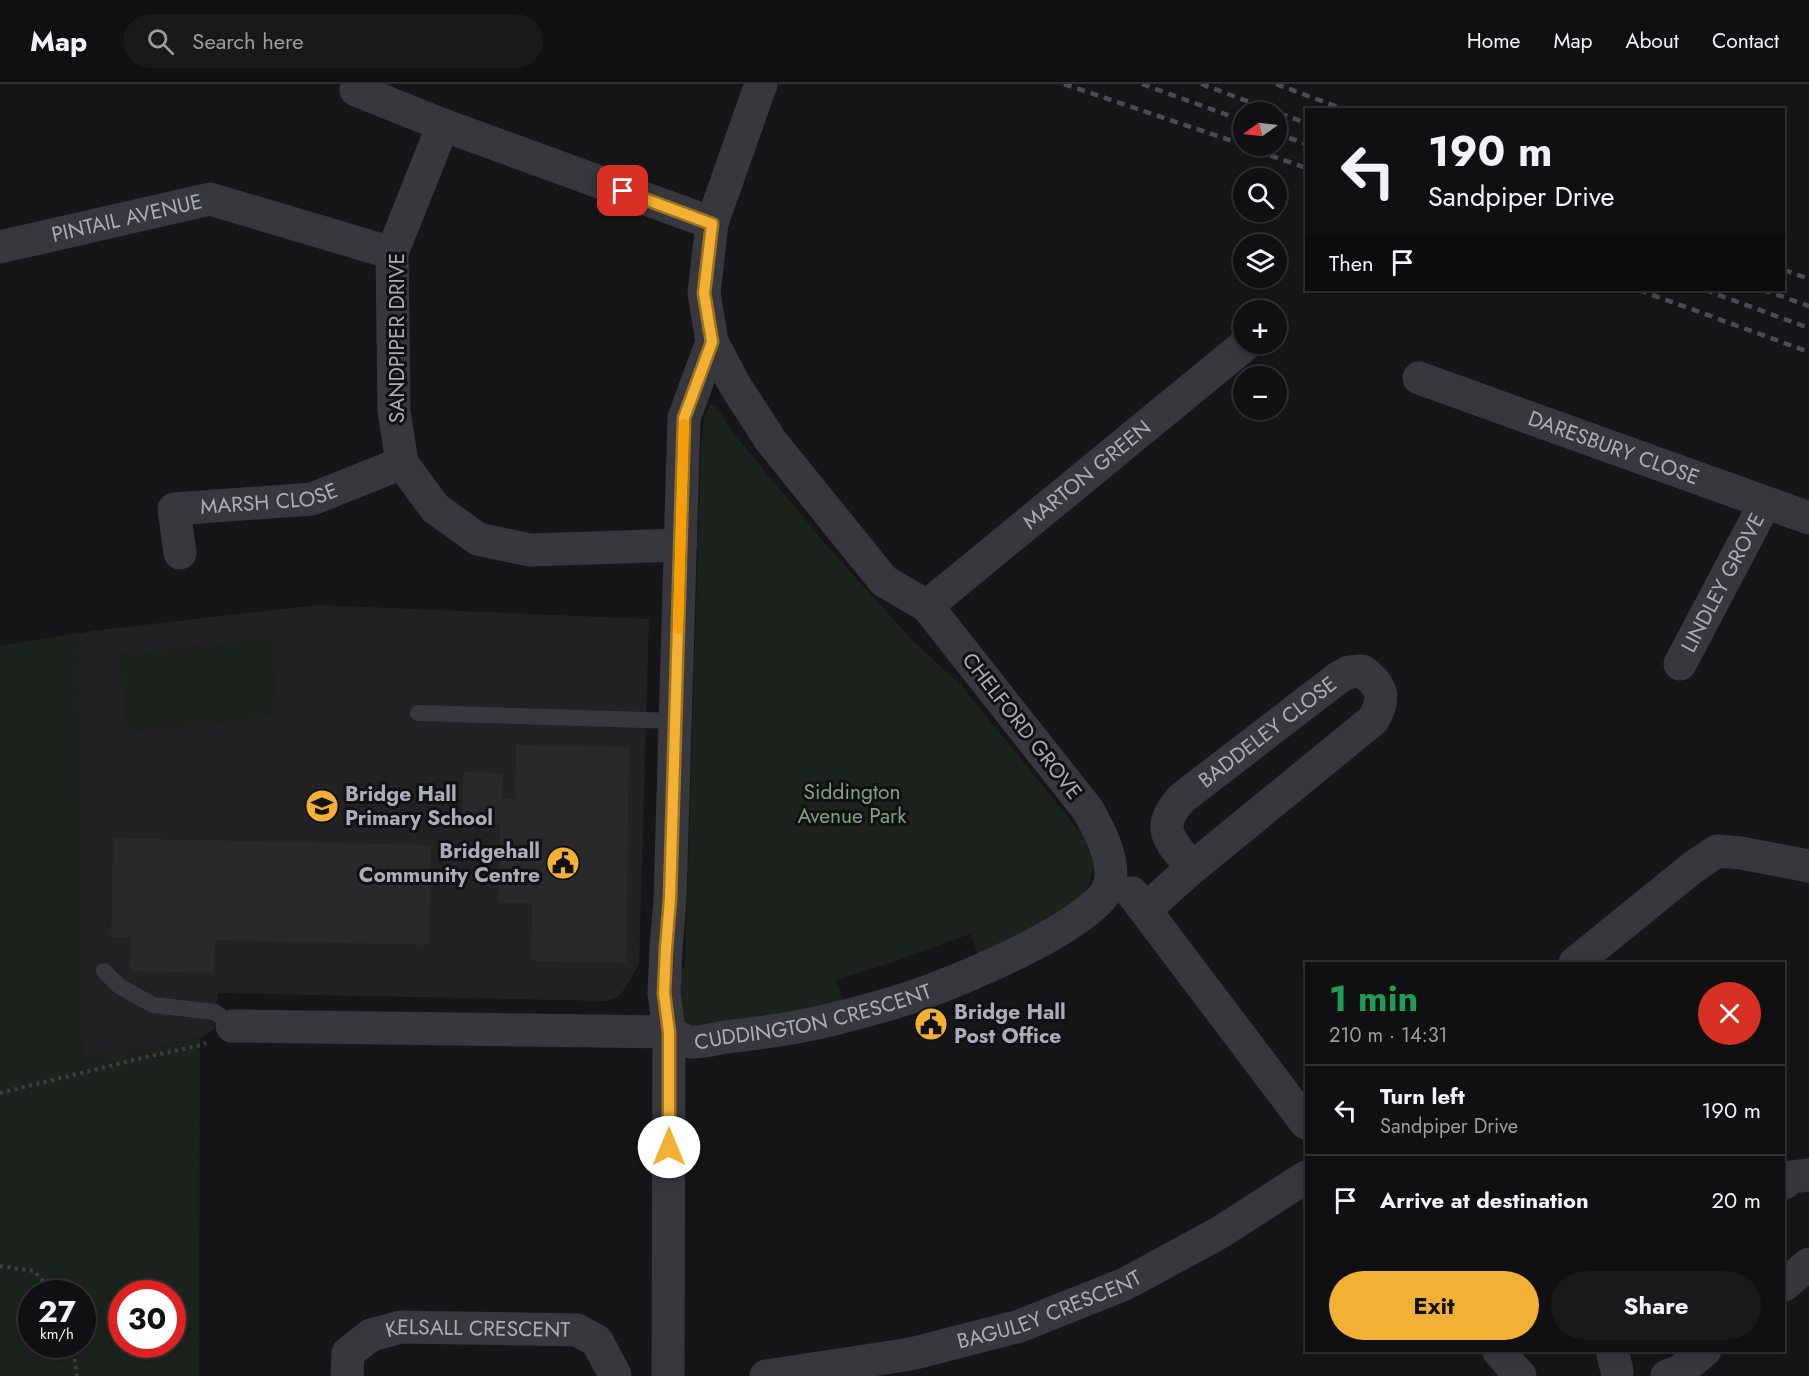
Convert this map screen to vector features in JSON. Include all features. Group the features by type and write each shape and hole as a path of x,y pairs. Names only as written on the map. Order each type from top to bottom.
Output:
{"street":[{"path":"668,1376 669,1032 664,993 670,899 684,418 712,342 704,293 712,224 761,84"},
{"path":"356,90 443,125 712,224"},
{"name":"SANDPIPER DRIVE","path":"443,125 392,254 394,411 402,463 435,508 478,539 530,550 681,545"},
{"name":"PINTAIL AVENUE","path":"0,247 210,199 392,254"},
{"name":"CHELFORD GROVE","path":"712,342 736,387 771,441 884,581 927,606 1088,810 1103,838 1110,869 1110,884"},
{"name":"MARTON GREEN","path":"927,606 1234,354"},
{"name":"DARESBURY CLOSE","path":"1419,378 1809,518"},
{"name":"MARSH CLOSE","path":"180,554 174,509 312,499 402,463"},
{"name":"LINDLEY GROVE","path":"1680,664 1765,503"},
{"name":"BADDELEY CLOSE","path":"1146,909 1192,868 1373,720 1380,709 1381,695 1375,680 1362,671 1349,672 1338,678 1173,807 1167,818 1167,830 1170,839 1192,868"},
{"path":"1576,962 1692,868 1717,851 1741,853 1809,866"},
{"path":"1110,884 1135,894 1305,1122"},
{"name":"CUDDINGTON CRESCENT","path":"232,1026 669,1032 690,1042 757,1034 833,1020 916,995 977,972 1052,934 1094,907 1110,884"},
{"path":"1785,1182 1792,1178 1809,1175"},
{"name":"BAGULEY CRESCENT","path":"766,1376 912,1354 1020,1326 1125,1284 1220,1233 1305,1178"},
{"path":"1785,1284 1809,1264"},
{"name":"KELSALL CRESCENT","path":"347,1376 348,1353 371,1335 401,1327 577,1330 597,1341 618,1376"},
{"path":"1500,1352 1520,1376"},
{"path":"1667,1376 1680,1371 1703,1352"}],"lane":[{"path":"418,713 676,721"},
{"path":"104,971 119,986 153,1005 215,1012 232,1026"}],"path":[{"path":"0,1093 146,1057 202,1046 232,1026"},
{"path":"0,1266 34,1271 42,1280"},
{"path":"75,1358 78,1376"}],"shaded area":[{"name":"Bridge Hall Primary School","path":"318,605 649,619 639,965 623,991 616,998 606,1001 218,993 214,1029 200,1038 83,1058 0,646 100,630"}],"green space":[{"name":"Siddington Avenue Park","path":"710,405 715,405 733,433 829,548 912,640 961,685 1084,837 1094,865 1086,890 1070,908 979,956 970,934 836,980 844,1003 696,1030 682,1023 676,973 685,967 701,448 704,418"},
{"path":"79,633 80,989 83,1057 200,1038 199,1376 0,1376 0,646"},
{"path":"271,638 279,716 128,733 119,654"}],"building":[{"name":"Bridgehall Community Centre","path":"516,745 629,747 626,963 531,961 532,903 498,903 500,824 462,824 463,772 503,773 502,799 515,799"},
{"path":"113,838 431,845 429,945 215,940 214,973 130,971 131,937 111,937"}],"railway":[{"path":"1064,84 1233,141"},
{"path":"1142,84 1233,117"},
{"path":"1201,84 1305,123"},
{"path":"1276,84 1341,108"},
{"path":"1287,137 1305,144"},
{"path":"1272,156 1305,168"},
{"path":"1785,270 1809,279"},
{"path":"1642,291 1809,352"},
{"path":"1708,291 1809,328"},
{"path":"1766,291 1809,306"}],"slow traffic":[{"path":"678,629 684,424"}],"place":[{"name":"Bridge Hall Primary School","path":"322,806"},
{"name":"Bridgehall Community Centre","path":"563,863"},
{"name":"Bridge Hall Post Office","path":"931,1024"}],"route":[{"path":"623,191 712,224 704,293 712,342 684,418 670,899 664,993 669,1032 669,1147"}]}
